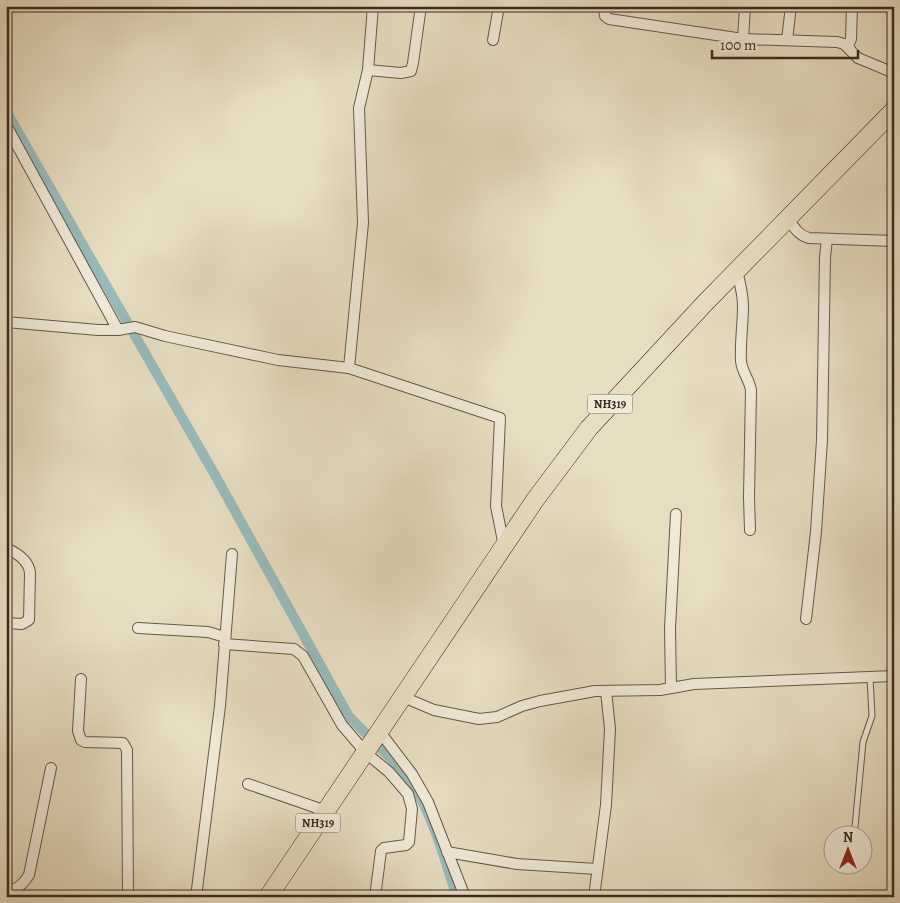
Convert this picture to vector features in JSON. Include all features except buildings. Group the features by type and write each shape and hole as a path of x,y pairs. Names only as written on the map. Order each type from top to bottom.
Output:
{"highway":[{"name":"NH319","path":"268,897 535,500 589,428 637,375 894,110"}],"street":[{"path":"349,368 363,223 360,108 368,70 373,6"},
{"path":"368,70 401,73 411,71 421,6"},
{"path":"493,40 499,6"},
{"path":"604,6 605,16 608,19 743,39 837,42 844,44 858,58 894,72"},
{"path":"743,39 745,6"},
{"path":"787,40 791,6"},
{"path":"850,49 848,46 851,39 852,6"},
{"path":"6,125 120,330"},
{"path":"788,219 803,237 894,241"},
{"path":"806,619 816,540 822,440 825,257 827,239"},
{"path":"737,272 743,306 741,361 743,372 749,380 751,390 750,530"},
{"path":"6,322 98,330 120,330 135,327 165,336 278,360 349,368 500,418 496,506 504,546"},
{"path":"671,688 670,628 676,514"},
{"path":"6,548 26,562 30,573 29,620 22,624 6,623"},
{"path":"196,897 220,706 232,554"},
{"path":"138,628 208,632 225,640 298,651 303,656 342,725 372,743 412,774 433,812 446,852 465,897"},
{"path":"403,697 434,710 479,719 497,717 522,706 554,698 606,691 660,690 694,684 894,676"},
{"path":"81,679 78,731 81,740 85,742 123,743 127,750 128,897"},
{"path":"594,897 608,780 610,729 606,691"},
{"path":"372,743 389,772 408,794 412,809 409,842 406,845 384,848 381,851 375,897"},
{"path":"6,892 17,889 29,875 51,768"},
{"path":"248,784 326,811"},
{"path":"446,852 517,864 597,869"}],"lane":[{"path":"855,826 863,742 872,716 870,676"}],"waterway":[{"path":"6,111 215,475 348,715 392,760 415,790 436,834 457,897"}]}
